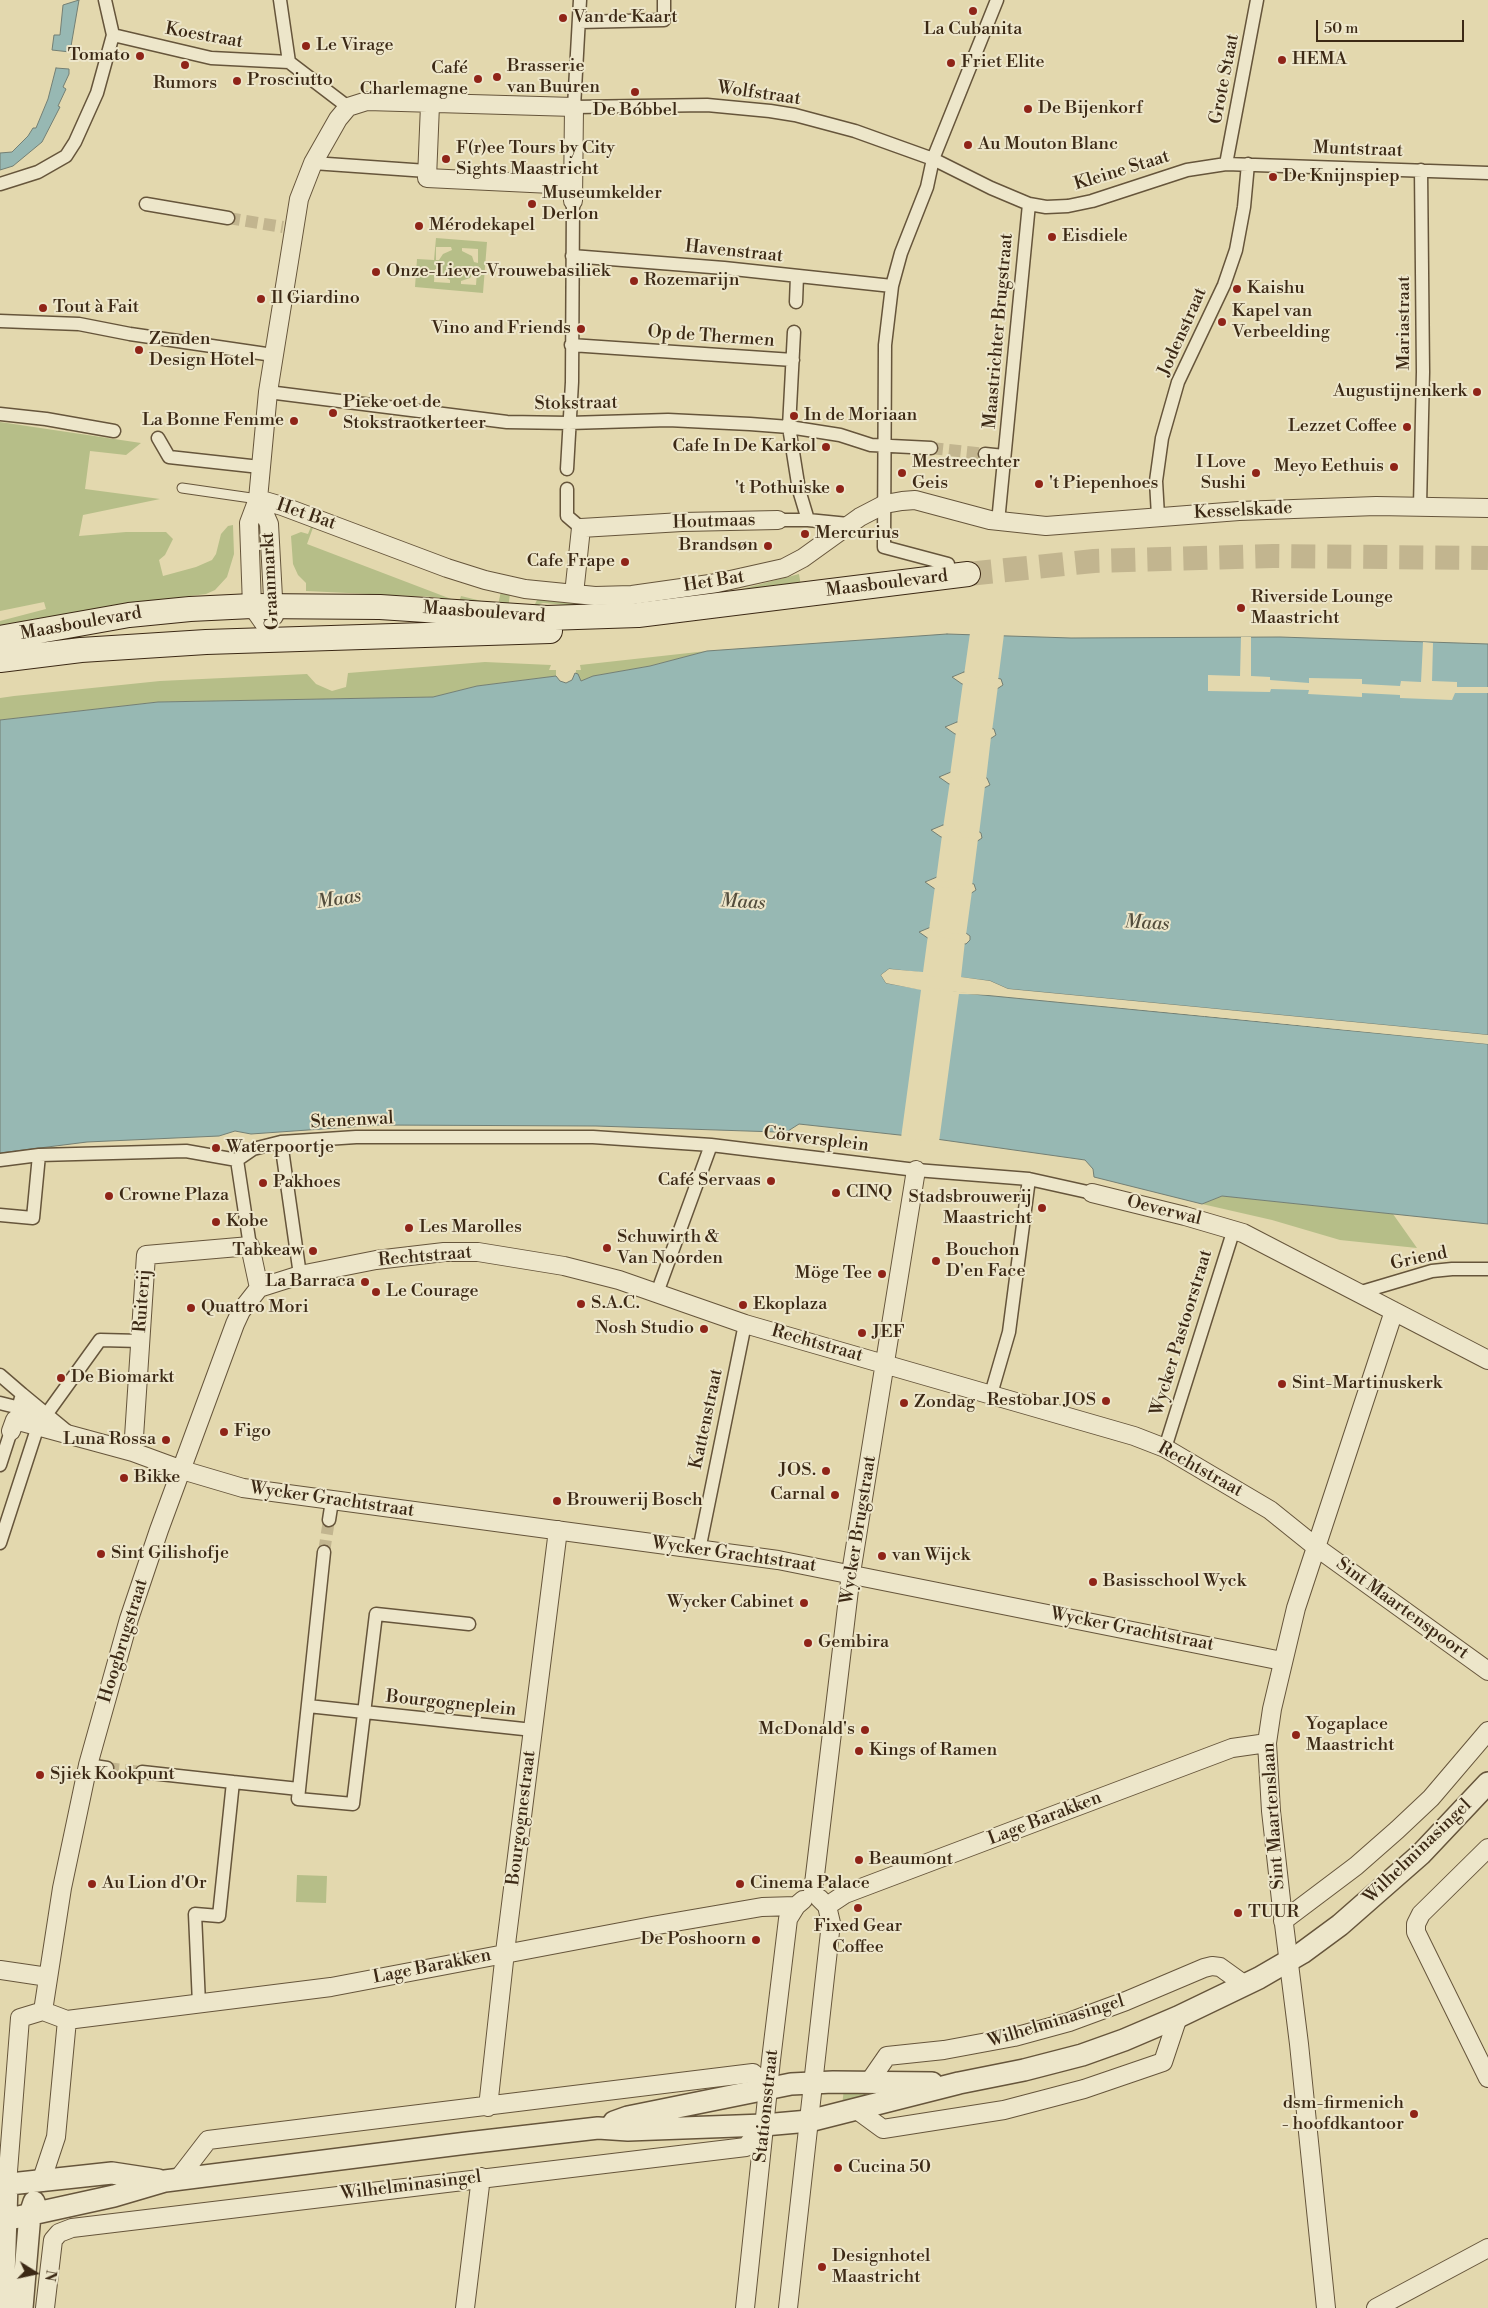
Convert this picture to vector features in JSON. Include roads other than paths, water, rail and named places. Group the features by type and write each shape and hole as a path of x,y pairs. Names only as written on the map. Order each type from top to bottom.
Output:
{"main road":[{"name":"Maasboulevard","path":"0,638 129,615 190,609 263,606 428,609 522,617 567,618 638,615 962,574"},
{"name":"Maasboulevard","path":"0,660 133,646 275,639 508,634 639,626 962,574"}],"street":[{"path":"0,184 38,172 66,156 71,149 96,93 114,35 104,0"},
{"path":"280,0 289,62 348,107 360,102 373,101 430,105 574,107"},
{"path":"567,468 572,382 574,107 580,0"},
{"path":"579,22 664,20 664,0"},
{"path":"962,574 884,547 886,345 892,286 901,253 927,187 933,159 997,0"},
{"name":"Grote Staat","path":"1226,164 1257,0"},
{"name":"Koestraat","path":"114,35 211,58 289,62"},
{"path":"430,105 427,178 572,193"},
{"name":"Wolfstraat","path":"574,107 708,105 770,110 855,131 933,159 990,188 1028,204"},
{"name":"Graanmarkt","path":"275,639 263,606 269,524 258,499 268,392 288,227 322,145 348,107"},
{"path":"313,163 427,171"},
{"name":"Muntstraat","path":"1226,164 1488,173"},
{"name":"Kleine Staat","path":"1028,204 1046,207 1068,206 1092,201 1187,170 1226,164"},
{"name":"Jodenstraat","path":"1158,516 1156,481 1162,438 1178,382 1224,285 1236,250 1244,207 1248,164"},
{"name":"Mariastraat","path":"1420,506 1423,372 1421,170"},
{"path":"146,204 228,218"},
{"name":"Maastrichter Brugstraat","path":"998,522 1028,204"},
{"name":"Havenstraat","path":"572,256 892,286"},
{"path":"796,302 797,276"},
{"path":"0,321 79,324 130,334 273,355"},
{"path":"794,332 789,427 798,490 808,520"},
{"name":"Op de Thermen","path":"571,345 793,360"},
{"name":"Stokstraat","path":"268,392 507,422 569,423 668,420 789,427 885,446 931,448"},
{"path":"0,414 46,419 114,431"},
{"path":"158,438 169,457 260,468"},
{"path":"985,454 1004,456"},
{"path":"567,489 567,516 581,528 574,594"},
{"name":"Het Bat","path":"258,499 485,580 525,589 574,594 632,594 717,583 784,568 803,558 848,524 885,504"},
{"name":"Kesselskade","path":"885,504 914,500 998,522 1046,526 1158,516 1292,508 1420,506 1488,508"},
{"name":"Houtmaas","path":"581,528 682,522 778,520 808,520 848,524"},
{"path":"522,617 525,589"},
{"name":"Stenenwal","path":"237,1160 253,1149 281,1142 356,1137 528,1136 646,1140 711,1145"},
{"path":"281,1142 300,1275"},
{"path":"657,1293 711,1145"},
{"name":"Cörversplein","path":"711,1145 916,1170"},
{"path":"0,1160 39,1155 186,1151 237,1160 250,1246 259,1288"},
{"path":"0,1215 33,1218 39,1155"},
{"name":"Oeverwal","path":"916,1170 1029,1179 1234,1229 1488,1360"},
{"name":"Wycker Brugstraat","path":"813,1892 851,1573 916,1170"},
{"path":"991,1394 1009,1332 1029,1179"},
{"name":"Wycker Pastoorstraat","path":"1165,1448 1234,1229"},
{"name":"Ruiterij","path":"133,1452 146,1255 250,1246"},
{"name":"Rechtstraat","path":"259,1288 300,1275 403,1256 444,1252 478,1252 587,1271 745,1324 1134,1436 1165,1448 1270,1510 1316,1547"},
{"name":"Griend","path":"1358,1293 1432,1271 1452,1268 1488,1270"},
{"name":"Hoogbrugstraat","path":"43,2011 64,1879 88,1765 128,1619 235,1324 250,1298 259,1288"},
{"name":"Sint Maartenslaan","path":"1326,2308 1271,1812 1267,1743 1282,1661 1316,1547 1394,1311"},
{"name":"Kattenstraat","path":"699,1550 745,1324"},
{"path":"0,1543 42,1420 100,1340 140,1341"},
{"path":"0,1376 22,1394 42,1420 72,1435 133,1452 182,1470"},
{"path":"0,1465 11,1421 22,1394"},
{"path":"0,1404 11,1421"},
{"path":"11,1421 42,1420"},
{"name":"Wycker Grachtstraat","path":"182,1470 243,1488 778,1560 851,1573 1282,1661"},
{"path":"329,1520 332,1501"},
{"name":"Bourgognestraat","path":"488,2107 505,1952 558,1530"},
{"name":"Sint Maartenspoort","path":"1316,1547 1488,1671"},
{"path":"142,1772 300,1789 324,1552"},
{"name":"Bourgogneplein","path":"300,1789 298,1798 354,1804 376,1614 469,1624"},
{"name":"Bourgogneplein","path":"308,1706 533,1730"},
{"name":"Wilhelminasingel","path":"1283,1921 1350,1871 1397,1830 1431,1798 1488,1731"},
{"name":"Lage Barakken","path":"826,1906 845,1894 1232,1748 1267,1743"},
{"path":"88,1765 107,1768"},
{"path":"199,2004 195,1914 219,1916 232,1782"},
{"name":"Wilhelminasingel","path":"3,2220 114,2196 172,2180 598,2128 628,2130 764,2125 809,2121 959,2083 1024,2070 1082,2055 1124,2040 1178,2017 1245,1985 1288,1961 1323,1938 1401,1872 1440,1835 1488,1783"},
{"path":"1488,1848 1422,1914 1416,1924 1417,1936 1483,2056 1488,2078"},
{"path":"788,2308 830,1923 826,1906 813,1892 796,1906"},
{"name":"Lage Barakken","path":"67,2020 331,1987 505,1952 762,1907 796,1906"},
{"name":"Stationsstraat","path":"745,2308 788,1920 796,1906"},
{"name":"Wilhelminasingel","path":"868,2082 888,2056 962,2047 1014,2038 1069,2022 1126,2002 1204,1968 1220,1967 1245,1985"},
{"path":"0,1970 48,1977"},
{"path":"3,2308 4,2185 20,2018 43,2011 67,2020 56,2137 30,2214 22,2308"},
{"path":"857,2110 883,2129 1004,2110 1057,2097 1163,2062 1178,2017"},
{"path":"172,2180 208,2140 753,2073 768,2089"},
{"name":"Wilhelminasingel","path":"598,2128 628,2117 813,2082 959,2083"},
{"name":"Wilhelminasingel","path":"45,2308 53,2240 59,2233 86,2225 746,2147 764,2125"},
{"name":"Wilhelminasingel","path":"4,2185 112,2173 172,2180"},
{"path":"465,2308 481,2177"},
{"path":"1376,2308 1488,2248"}],"lane":[{"path":"182,488 258,499"}],"water":[{"path":"79,0 70,52 52,50 54,35 60,35 63,5"},
{"path":"56,68 69,69 69,74 63,87 66,89 58,106 60,107 42,142 13,166 0,170 0,153 12,152 28,136 33,128 36,128 48,99"},
{"name":"Maas","path":"947,634 1071,638 1280,637 1488,644 1488,1035 1008,989 990,981 889,969 881,975 886,983 921,989 1488,1044 1488,1224 1222,1196 1202,1204 1094,1177 1093,1169 1085,1160 936,1139 799,1124 788,1131 777,1132 596,1126 379,1125 251,1134 235,1131 219,1136 87,1142 0,1153 0,720 158,702 433,697 477,686 556,676 560,681 566,683 572,680 575,673 578,674 581,681 593,676 650,666 707,651","holes":["964,672 1001,679 1003,685 997,689 962,684 952,677","957,722 994,729 996,735 990,739 955,734 945,727","951,772 987,778 990,785 984,788 949,784 939,777","943,825 978,831 981,833 982,838 976,842 941,837 931,830","937,877 974,884 976,890 970,894 935,889 925,882","931,927 966,933 970,936 970,940 966,944 929,939 919,932"]}],"tunnel":[{"path":"228,218 283,227"},
{"path":"931,448 985,454"},
{"path":"968,574 1094,561 1273,556 1488,558"},
{"path":"324,1552 329,1520"},
{"path":"107,1768 142,1772"}],"place":[{"name":"La Cubanita","path":"973,11"},
{"name":"Van de Kaart","path":"563,18"},
{"name":"Le Virage","path":"306,46"},
{"name":"Tomato","path":"140,56"},
{"name":"HEMA","path":"1282,60"},
{"name":"Friet Elite","path":"951,63"},
{"name":"Rumors","path":"185,65"},
{"name":"Brasserie van Buuren","path":"497,77"},
{"name":"Café Charlemagne","path":"478,79"},
{"name":"Prosciutto","path":"237,81"},
{"name":"De Bóbbel","path":"635,92"},
{"name":"De Bijenkorf","path":"1028,109"},
{"name":"Au Mouton Blanc","path":"968,145"},
{"name":"F(r)ee Tours by City Sights Maastricht","path":"446,159"},
{"name":"De Knijnspiep","path":"1273,177"},
{"name":"Museumkelder Derlon","path":"532,204"},
{"name":"Mérodekapel","path":"419,226"},
{"name":"Eisdiele","path":"1052,237"},
{"name":"Onze-Lieve-Vrouwebasiliek","path":"376,272"},
{"name":"Rozemarijn","path":"634,281"},
{"name":"Kaishu","path":"1237,289"},
{"name":"Il Giardino","path":"261,299"},
{"name":"Tout à Fait","path":"43,308"},
{"name":"Kapel van Verbeelding","path":"1222,322"},
{"name":"Vino and Friends","path":"581,329"},
{"name":"Zenden Design Hotel","path":"139,350"},
{"name":"Augustijnenkerk","path":"1477,392"},
{"name":"Pieke oet de Stokstraotkerteer","path":"333,413"},
{"name":"In de Moriaan","path":"794,416"},
{"name":"La Bonne Femme","path":"294,421"},
{"name":"Lezzet Coffee","path":"1407,427"},
{"name":"Cafe In De Karkol","path":"826,447"},
{"name":"Meyo Eethuis","path":"1394,467"},
{"name":"Mestreechter Geis","path":"902,473"},
{"name":"I Love Sushi","path":"1256,473"},
{"name":"'t Piepenhoes","path":"1039,484"},
{"name":"'t Pothuiske","path":"840,489"},
{"name":"Mercurius","path":"805,534"},
{"name":"Brandsøn","path":"768,546"},
{"name":"Cafe Frape","path":"625,562"},
{"name":"Riverside Lounge Maastricht","path":"1241,608"},
{"name":"Waterpoortje","path":"216,1148"},
{"name":"Café Servaas","path":"771,1181"},
{"name":"Pakhoes","path":"263,1183"},
{"name":"CINQ","path":"836,1193"},
{"name":"Crowne Plaza","path":"109,1196"},
{"name":"Stadsbrouwerij Maastricht","path":"1042,1208"},
{"name":"Kobe","path":"216,1222"},
{"name":"Les Marolles","path":"409,1228"},
{"name":"Schuwirth & Van Noorden","path":"607,1248"},
{"name":"Tabkeaw","path":"313,1251"},
{"name":"Bouchon D'en Face","path":"936,1261"},
{"name":"Möge Tee","path":"882,1274"},
{"name":"La Barraca","path":"365,1282"},
{"name":"Le Courage","path":"376,1292"},
{"name":"S.A.C.","path":"581,1304"},
{"name":"Ekoplaza","path":"743,1305"},
{"name":"Quattro Mori","path":"191,1308"},
{"name":"Nosh Studio","path":"704,1329"},
{"name":"JEF","path":"862,1333"},
{"name":"De Biomarkt","path":"61,1378"},
{"name":"Sint-Martinuskerk","path":"1282,1384"},
{"name":"Restobar JOS","path":"1106,1401"},
{"name":"Zondag","path":"904,1403"},
{"name":"Figo","path":"224,1432"},
{"name":"Luna Rossa","path":"166,1440"},
{"name":"JOS.","path":"826,1471"},
{"name":"Bikke","path":"124,1478"},
{"name":"Carnal","path":"835,1495"},
{"name":"Brouwerij Bosch","path":"557,1501"},
{"name":"Sint Gilishofje","path":"101,1554"},
{"name":"van Wijck","path":"882,1556"},
{"name":"Basisschool Wyck","path":"1093,1582"},
{"name":"Wycker Cabinet","path":"804,1603"},
{"name":"Gembira","path":"808,1643"},
{"name":"McDonald's","path":"865,1730"},
{"name":"Yogaplace Maastricht","path":"1296,1735"},
{"name":"Kings of Ramen","path":"859,1751"},
{"name":"Sjiek Kookpunt","path":"40,1775"},
{"name":"Beaumont","path":"859,1860"},
{"name":"Au Lion d'Or","path":"92,1884"},
{"name":"Cinema Palace","path":"740,1884"},
{"name":"Fixed Gear Coffee","path":"858,1908"},
{"name":"TUUR","path":"1238,1913"},
{"name":"De Poshoorn","path":"756,1940"},
{"name":"dsm-firmenich - hoofdkantoor","path":"1414,2114"},
{"name":"Cucina 50","path":"838,2168"},
{"name":"Designhotel Maastricht","path":"822,2267"}]}
